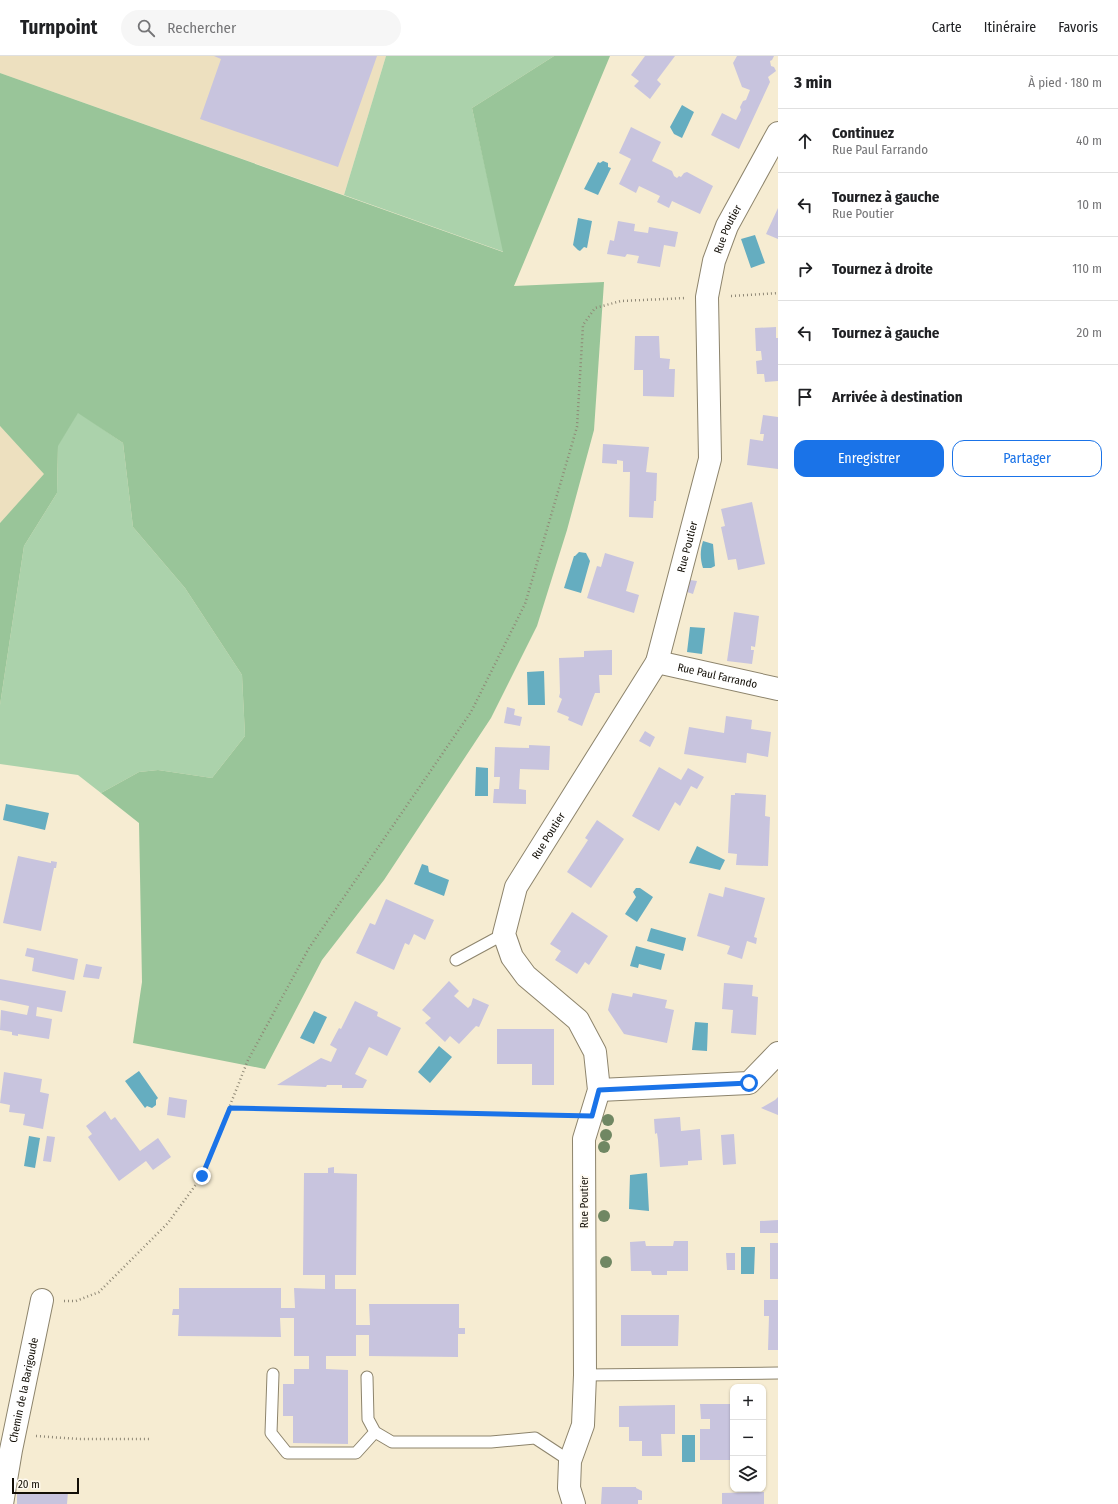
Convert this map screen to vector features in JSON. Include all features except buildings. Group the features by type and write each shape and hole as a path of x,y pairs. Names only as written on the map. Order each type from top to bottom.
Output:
{"street":[{"name":"Rue Poutier","path":"574,1504 570,1488 570,1461 583,1425 584,1139 599,1090 595,1052 578,1020 526,976 512,957 504,934 516,887 657,662 710,459 707,297 714,261 727,226 778,132"},
{"name":"Rue Paul Farrando","path":"657,662 778,689"},
{"path":"599,1090 749,1083 778,1053"},
{"name":"Chemin de la Barigoude","path":"2,1504 8,1446 42,1300"}],"lane":[{"path":"456,960 504,934"},
{"path":"584,1375 778,1373"},
{"path":"273,1374 271,1433 287,1453 356,1454 375,1432"},
{"path":"367,1377 368,1419 375,1432 392,1442 491,1442 535,1438 570,1461"}],"path":[{"path":"42,1300 76,1301 99,1292 168,1223 202,1176 248,1060 309,948 471,712 525,604 577,427 583,325 595,308 621,301 778,293"},
{"path":"230,1108 592,1116"},
{"path":"8,1446 78,1439 150,1439"}],"shaded area":[{"path":"0,56 386,56 344,195 0,73"},
{"path":"0,426 45,474 0,523"}],"green space":[{"path":"386,56 554,56 472,108 504,252 344,195"},
{"path":"554,56 610,56 514,286 604,282 594,430 567,530 537,626 491,718 384,880 322,960 265,1069 133,1043 142,982 139,823 101,793 139,772 158,770 212,778 245,736 242,675 185,588 133,527 123,443 78,413 58,446 57,493 24,546 0,705 0,523 44,474 0,426 0,73 503,252 472,108"},
{"path":"78,412 123,443 133,527 185,588 242,675 245,736 212,778 158,770 139,772 101,793 78,775 0,764 0,705 24,546 57,493 58,445"}],"water":[{"path":"682,105 694,112 682,138 674,134 670,127"},
{"path":"603,161 608,163 608,167 611,168 598,195 584,189 598,162 600,163"},
{"path":"578,218 592,221 587,248 584,247 580,251 573,245"},
{"path":"755,235 765,263 751,268 741,239"},
{"path":"703,541 713,544 715,566 711,568 703,568 701,561 701,548"},
{"path":"579,552 586,553 590,561 581,593 564,588 574,556"},
{"path":"690,627 705,628 702,654 687,652"},
{"path":"544,671 545,705 528,705 527,672"},
{"path":"476,767 488,768 488,796 475,796"},
{"path":"6,804 49,813 45,830 3,820"},
{"path":"697,846 725,860 720,870 689,863"},
{"path":"422,864 428,866 429,872 449,880 444,896 414,884"},
{"path":"636,888 640,888 653,897 637,922 625,914 636,897 633,892"},
{"path":"651,928 686,938 683,951 647,941"},
{"path":"636,946 665,954 661,970 639,964 638,968 630,966"},
{"path":"314,1011 327,1017 314,1044 300,1038"},
{"path":"695,1022 708,1023 707,1051 692,1050"},
{"path":"439,1046 452,1057 430,1083 418,1072"},
{"path":"139,1071 158,1098 156,1100 156,1105 152,1108 147,1106 145,1108 125,1081"},
{"path":"29,1136 40,1138 35,1168 24,1166"},
{"path":"647,1173 649,1211 629,1209 630,1175"},
{"path":"741,1247 755,1247 754,1274 741,1274"},
{"path":"682,1435 695,1435 695,1462 682,1462"}],"route":[{"path":"202,1176 230,1108 592,1116 599,1090 749,1083"}]}
